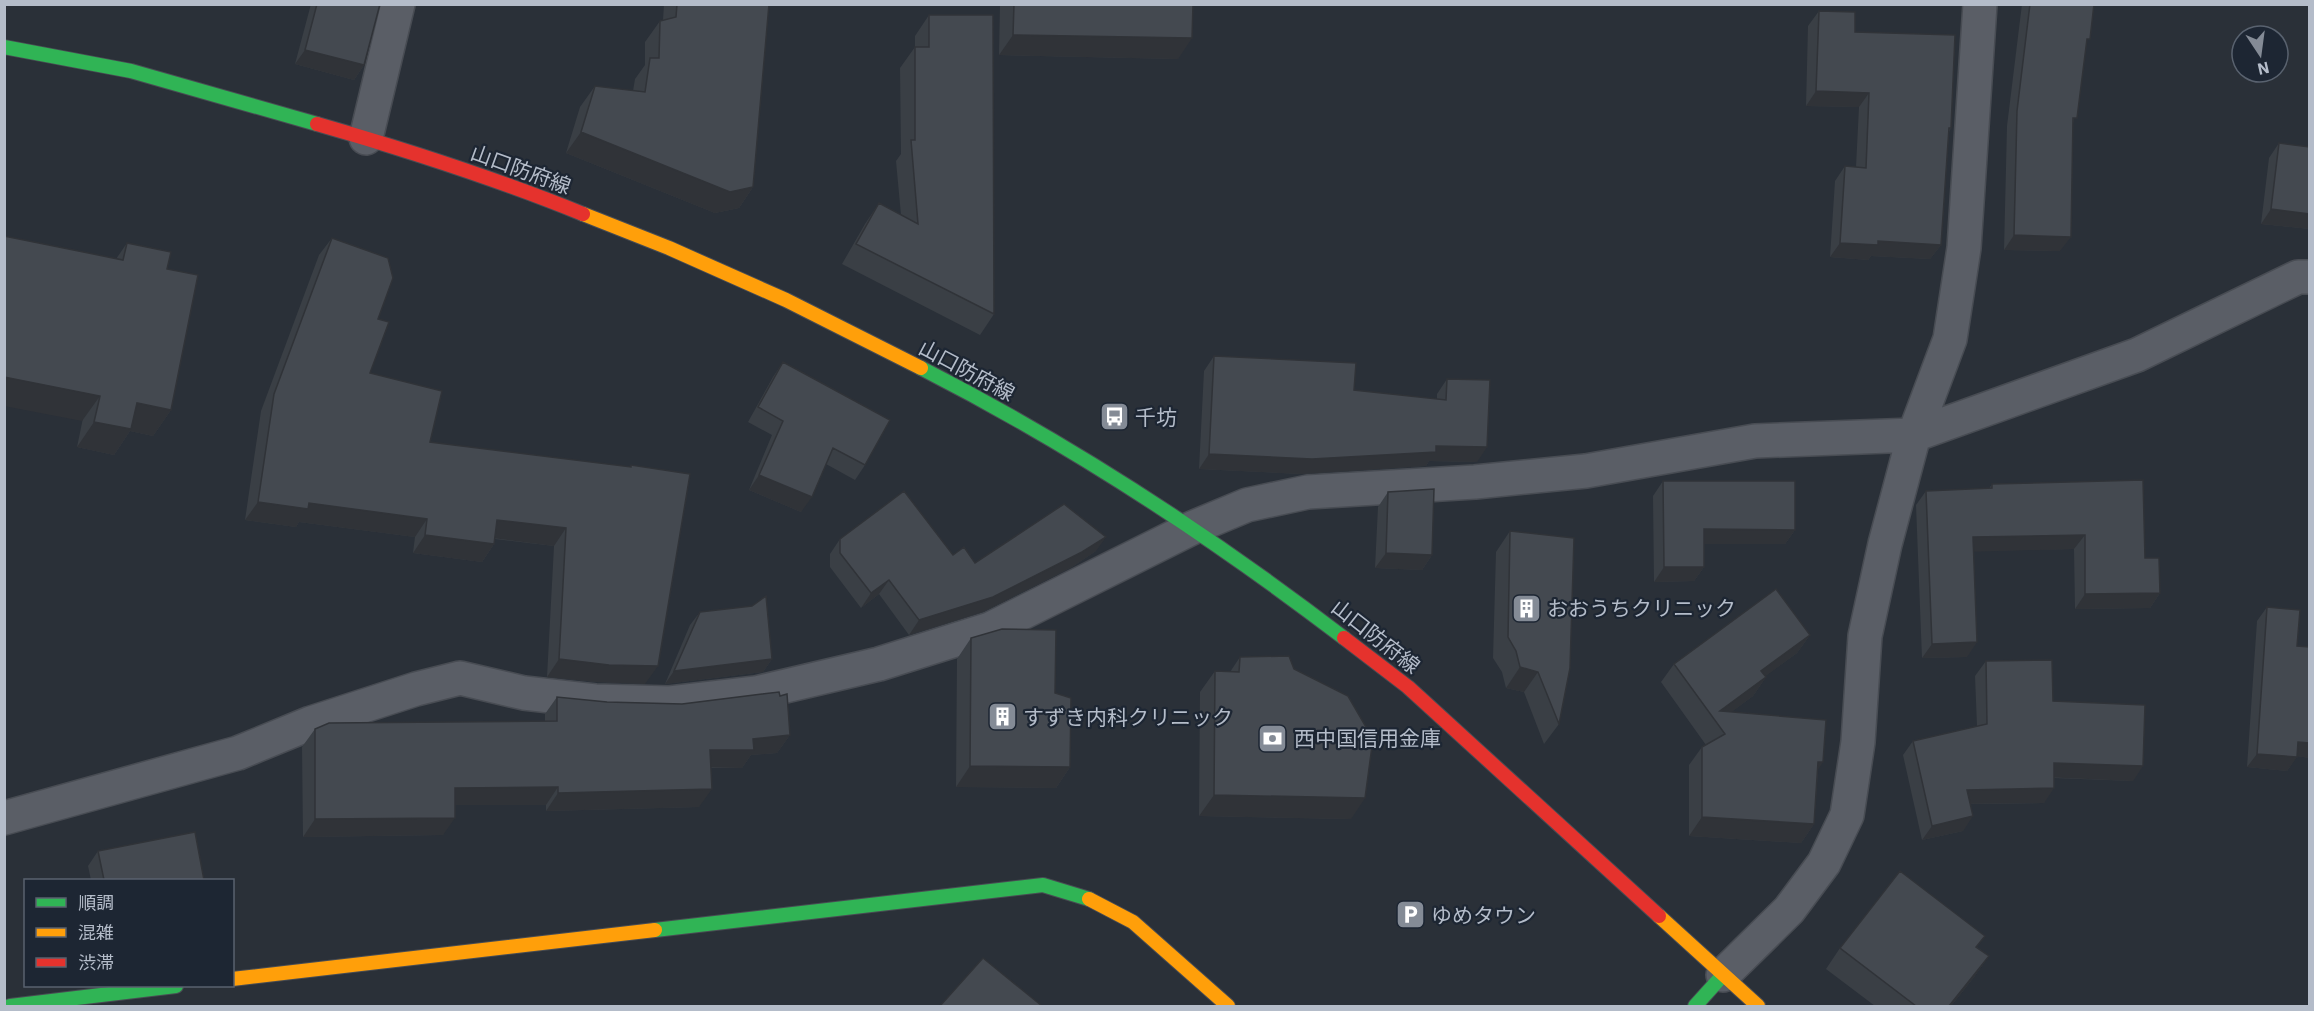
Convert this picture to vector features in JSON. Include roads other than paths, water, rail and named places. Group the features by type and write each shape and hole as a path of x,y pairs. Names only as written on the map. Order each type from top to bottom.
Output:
{"main road":[{"name":"山口防府線","path":"4,47 131,71 366,138 532,193 669,248 786,300 954,385 1086,461 1192,528 1310,612 1408,687 1758,1006"},
{"path":"234,979 1043,885 1095,901 1133,922 1228,1006"},
{"path":"1695,1006 1723,975"},
{"path":"10,1006 168,987"}],"street":[{"path":"366,138 398,4"},
{"path":"1723,975 1789,910 1824,863 1846,815 1858,742 1865,636 1885,544 1914,435 1950,339 1964,248 1980,4"},
{"path":"4,818 238,753 311,723 416,689 460,678 534,694 595,701 670,703 756,693 879,664 990,629 1192,528 1247,505 1308,492 1475,482 1586,471 1755,441 1914,435 2137,355 2298,278 2310,277"}],"place":[{"name":"千坊","path":"1114,417"},
{"name":"おおうちクリニック","path":"1526,608"},
{"name":"すずき内科クリニック","path":"1002,717"},
{"name":"西中国信用金庫","path":"1273,738"},
{"name":"ゆめタウン","path":"1410,915"}]}
